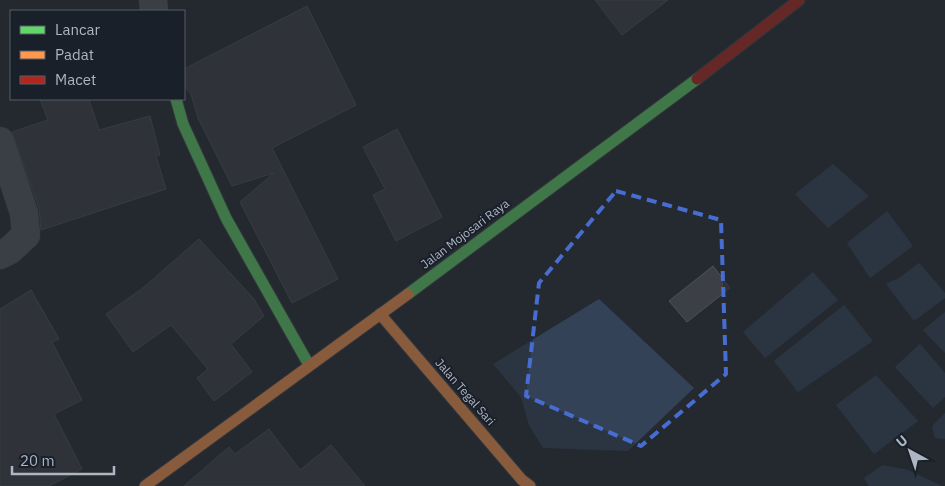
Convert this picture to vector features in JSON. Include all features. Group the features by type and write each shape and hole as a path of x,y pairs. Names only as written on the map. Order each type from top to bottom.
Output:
{"street":[{"name":"Jalan Mojosari Raya","path":"145,486 380,314 799,0"},
{"path":"176,100 183,124 226,218 309,365"},
{"path":"0,141 24,213 26,234 10,250 0,255"},
{"name":"Jalan Tegal Sari","path":"380,314 522,480 530,486"}],"highlighted area":[{"path":"616,191 721,220 726,374 641,446 526,396 539,283"}],"water":[{"path":"833,164 869,196 828,228 795,194"},
{"path":"887,211 913,246 870,278 847,243"},
{"path":"919,263 945,293 945,298 914,321 886,284 899,278"},
{"path":"813,272 838,300 765,358 743,332"},
{"path":"599,299 694,388 628,451 543,448 529,425 521,397 493,364"},
{"path":"844,305 873,341 798,392 774,361"},
{"path":"945,312 945,353 923,330"},
{"path":"920,344 945,373 945,397 933,408 895,367"},
{"path":"876,375 918,421 874,454 836,405"},
{"path":"945,413 945,439 935,438 932,426"},
{"path":"883,465 908,470 942,486 869,486 864,478"}],"building":[{"path":"595,0 668,0 622,35"},
{"path":"307,6 356,105 272,148 338,279 292,303 240,202 274,173 232,186 198,118 191,94 185,87 185,68"},
{"path":"40,100 89,100 99,130 150,116 160,155 156,156 166,189 41,230 39,208 12,132 48,120"},
{"path":"397,129 442,217 396,241 373,195 385,189 363,147"},
{"path":"199,239 254,299 264,316 231,344 252,372 214,401 197,378 208,369 171,325 133,352 106,314 143,288"},
{"path":"713,266 730,288 687,322 669,301"},
{"path":"31,290 59,339 52,342 82,400 54,414 82,469 49,486 0,486 0,309"},
{"path":"269,429 300,470 331,445 365,486 184,486 229,447 235,454"}],"traffic: fast":[{"path":"408,294 697,79"},
{"path":"176,100 183,124 226,218 309,365"}],"traffic: slow":[{"path":"145,486 408,294"},
{"path":"380,314 522,480 530,486"}],"traffic: jam":[{"path":"697,79 799,0"}]}
